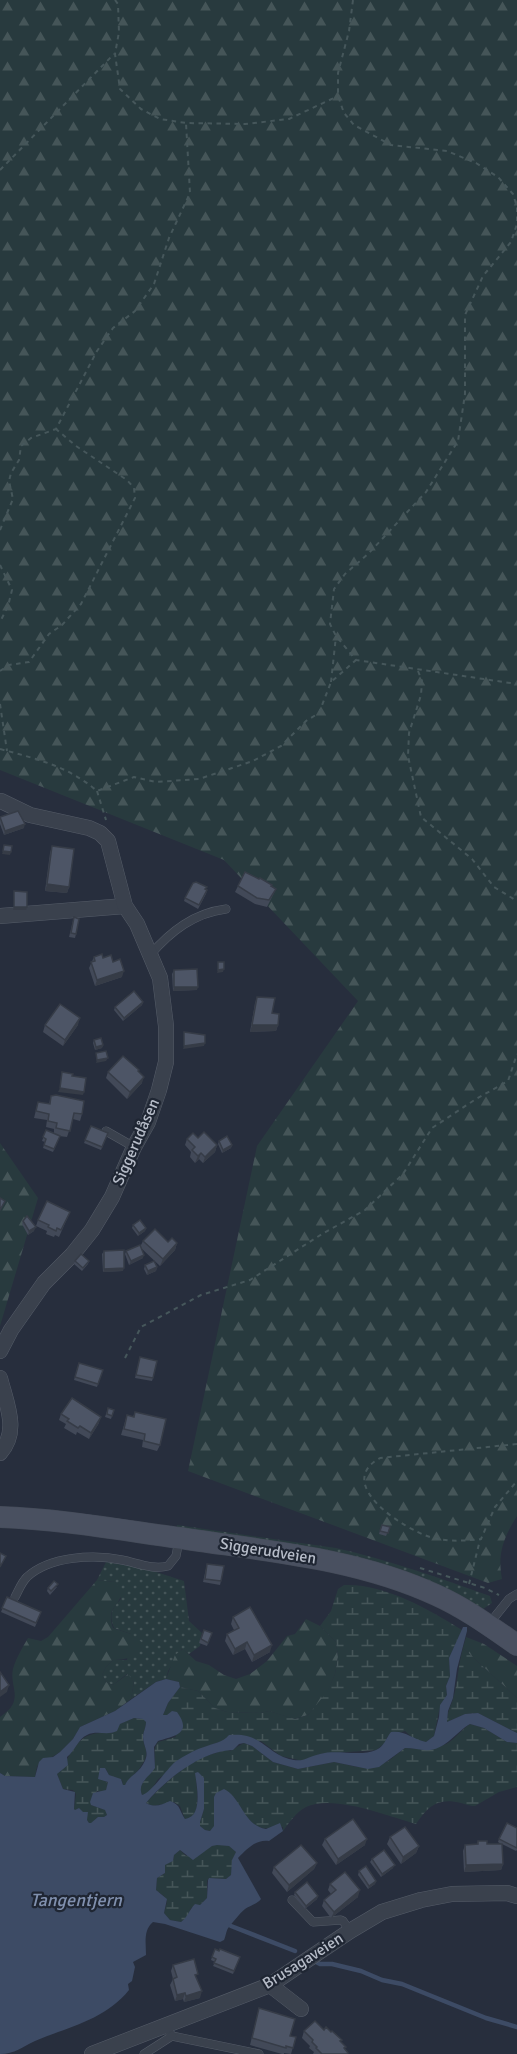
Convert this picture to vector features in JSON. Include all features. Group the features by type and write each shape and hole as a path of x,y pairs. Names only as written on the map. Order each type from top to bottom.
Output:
{"main road":[{"name":"Siggerudveien","path":"0,1517 35,1519 180,1538 320,1559 378,1573 439,1596 488,1625 517,1646"}],"street":[{"path":"1,801 30,815 100,832 108,840"},
{"name":"Siggerudåsen","path":"0,1351 10,1330 44,1283 72,1255 92,1230 112,1197 134,1147 148,1122 166,1062 166,1026 160,978 137,924 124,906 108,840"},
{"path":"0,916 124,906"},
{"path":"0,1378 11,1427 7,1443 0,1453"},
{"name":"Brusagaveien","path":"92,2054 168,2030 270,1985 382,1912 421,1900 452,1894 507,1893 517,1896"},
{"path":"270,1985 301,2009"}],"lane":[{"path":"150,955 176,929 191,919 226,909"},
{"path":"106,1131 134,1147"},
{"path":"15,1597 29,1575 67,1560 99,1557 157,1568 168,1566 176,1556 180,1538"},
{"path":"488,1625 509,1599 517,1594"},
{"path":"292,1900 313,1922 340,1920 350,1931"},
{"path":"168,2030 259,2054"},
{"name":"Brusagaveien","path":"144,2054 168,2030"}],"path":[{"path":"115,0 118,4 119,32 115,54 120,89 141,109 160,119 186,123 245,124 289,119 338,96"},
{"path":"353,0 349,31 338,73 338,96 344,113 354,125 391,145 447,151 476,163 498,177 513,194 517,207 517,224 511,242 483,276 465,315 465,394 458,441 426,492 369,553 345,574 334,589 330,624 336,636 356,660 517,684"},
{"path":"0,170 115,54"},
{"path":"0,530 13,499 9,481 19,460 21,446 31,438 56,429 96,351 113,328 135,311 153,284 169,238 190,193 186,123"},
{"path":"0,671 9,664 29,662 49,634 62,625 81,604 135,498 134,488 128,480 76,446 56,429"},
{"path":"0,565 12,590 8,606 0,622"},
{"path":"97,791 134,777 156,782 199,779 253,761 281,746 306,721 319,713 331,682 336,636"},
{"path":"331,682 356,660"},
{"path":"418,669 422,681 421,695 410,733 408,756 421,817 472,859 494,887 517,901"},
{"path":"0,704 7,751"},
{"path":"0,749 44,760 81,777 97,791 106,820 108,840"},
{"path":"125,1358 141,1327 201,1296 250,1280 322,1234 365,1210 403,1174 432,1128 508,1081 517,1054"},
{"path":"481,1539 457,1542 429,1537 397,1520 378,1506 368,1492 364,1482 365,1471 371,1463 380,1458 517,1444"},
{"path":"469,1584 481,1539 495,1507 517,1481"}],"green space":[{"path":"0,0 517,0 517,1516 508,1531 501,1553 502,1579 488,1583 188,1471 257,1146 358,1001 224,860 0,770"},
{"path":"0,1143 38,1198 0,1326"},
{"path":"177,1525 336,1548 414,1570 490,1596 492,1603 483,1609 176,1531"},
{"path":"106,1562 144,1568 184,1581 189,1621 202,1633 200,1646 189,1654 182,1649 168,1671 166,1679 156,1682 131,1699 134,1682 127,1674 113,1685 106,1682 102,1675 113,1660 127,1660 131,1634 114,1628 112,1623 112,1612 121,1599 115,1582 97,1580"},
{"path":"97,1580 115,1582 122,1591 111,1615 113,1628 131,1634 144,1644 131,1657 113,1660 102,1675 106,1682 113,1685 128,1674 134,1682 131,1699 115,1711 80,1727 73,1739 60,1752 37,1766 35,1777 5,1776 0,1773 0,1717 8,1711 14,1699 12,1676 18,1657 28,1638 41,1641 48,1637"},
{"path":"344,1585 359,1585 390,1593 420,1606 462,1630 449,1658 450,1676 446,1686 447,1695 439,1711 434,1736 426,1742 415,1740 405,1731 387,1737 385,1743 376,1750 320,1754 303,1761 281,1756 261,1741 225,1740 205,1747 158,1779 149,1793 142,1795 140,1788 154,1765 156,1744 176,1737 167,1715 163,1715 168,1703 180,1687 198,1691 215,1708 227,1712 269,1711 295,1719 308,1715 327,1692 335,1674 338,1657 336,1642 320,1626 331,1611 338,1589"},
{"path":"306,1619 320,1626 336,1642 338,1657 335,1674 327,1693 308,1715 294,1719 269,1711 227,1712 215,1708 198,1691 180,1687 179,1682 166,1679 175,1655 183,1649 196,1661 209,1665 224,1675 236,1679 250,1674 267,1661 287,1636 295,1634"},
{"path":"466,1637 484,1644 517,1666 517,1698 463,1648"},
{"path":"463,1648 517,1698 517,1733 478,1713 465,1714 447,1722"},
{"path":"134,1718 144,1719 146,1722 143,1737 146,1757 125,1785 122,1780 109,1775 106,1769 105,1781 108,1783 106,1790 97,1791 91,1805 106,1810 107,1815 98,1817 91,1824 79,1808 74,1809 76,1794 73,1790 63,1789 57,1774 83,1738 100,1733 112,1733 119,1724"},
{"path":"470,1724 484,1728 507,1742 517,1743 517,1787 499,1792 475,1806 453,1801 434,1804 416,1824 361,1808 331,1803 306,1807 283,1831 283,1827 265,1828 253,1824 234,1797 214,1797 214,1827 210,1831 205,1830 200,1826 204,1809 204,1784 196,1780 197,1804 194,1814 190,1817 185,1819 180,1806 174,1802 153,1806 146,1803 189,1764 226,1749 230,1751 244,1743 252,1746 273,1762 298,1769 334,1762 357,1767 387,1762 405,1748 438,1747 451,1741"},
{"path":"217,1844 229,1846 236,1852 231,1875 226,1879 209,1878 207,1898 200,1905 191,1908 188,1917 181,1922 170,1920 164,1913 167,1902 164,1896 156,1890 157,1878 165,1873 165,1864 173,1861 174,1855 180,1850 186,1856"}],"water":[{"name":"Tangentjern","path":"463,1627 467,1627 447,1722 465,1714 478,1713 517,1733 517,1743 507,1742 484,1728 470,1724 436,1749 405,1748 379,1767 368,1769 334,1762 298,1769 273,1762 252,1746 244,1743 239,1744 233,1750 209,1755 185,1768 163,1785 146,1803 155,1806 170,1801 178,1806 185,1819 191,1817 198,1801 195,1773 198,1772 204,1778 204,1809 200,1826 205,1830 210,1831 214,1826 214,1797 216,1793 224,1789 235,1798 247,1817 258,1827 266,1829 280,1823 283,1831 269,1841 252,1845 238,1858 261,1899 241,1913 228,1928 224,1940 220,1942 153,1922 146,1933 146,1955 133,1962 135,1967 132,1981 128,1984 129,1990 109,2009 85,2022 14,2051 0,2054 0,1773 5,1776 35,1777 39,1762 43,1758 53,1757 60,1752 73,1739 80,1727 115,1711 156,1682 166,1679 179,1682 180,1687 168,1703 163,1715 172,1711 177,1712 183,1725 182,1730 180,1733 158,1741 154,1747 155,1768 142,1784 142,1795 185,1755 221,1741 229,1735 248,1736 281,1756 298,1760 334,1752 370,1752 381,1747 391,1732 400,1732 426,1742 434,1736 440,1705 447,1695 446,1686 450,1676 449,1658","holes":["134,1718 143,1719 146,1722 143,1737 147,1754 145,1761 125,1785 121,1779 109,1775 105,1768 100,1768 98,1779 108,1782 106,1790 93,1793 90,1802 91,1805 105,1810 107,1815 98,1817 89,1823 88,1812 83,1812 79,1808 74,1809 75,1792 63,1789 57,1774 68,1765 67,1757 84,1737 117,1731 120,1724","212,1846 229,1846 236,1852 232,1860 231,1875 226,1879 209,1878 207,1898 200,1905 195,1904 181,1922 170,1920 164,1913 167,1899 156,1890 157,1878 165,1873 165,1865 173,1861 174,1855 180,1850 193,1860"]}],"building":[{"path":"18,811 25,824 5,831 0,817"},
{"path":"4,845 12,846 11,852 3,851"},
{"path":"52,846 74,849 69,887 47,884"},
{"path":"245,872 260,878 276,889 269,900 257,898 238,886"},
{"path":"193,883 207,887 199,905 185,898"},
{"path":"14,891 27,892 27,907 14,907"},
{"path":"74,917 79,919 76,934 71,933"},
{"path":"102,954 103,958 111,955 113,962 120,959 124,971 97,980 91,962 95,961 94,957"},
{"path":"218,962 224,962 224,969 218,970"},
{"path":"197,969 198,987 174,987 174,970"},
{"path":"134,991 143,1002 124,1018 115,1007"},
{"path":"257,997 275,998 272,1013 279,1014 278,1025 252,1025"},
{"path":"60,1004 80,1018 65,1040 45,1025"},
{"path":"184,1032 205,1035 205,1043 184,1046"},
{"path":"101,1038 103,1045 96,1047 94,1040"},
{"path":"106,1051 108,1058 97,1060 96,1053"},
{"path":"123,1056 144,1077 130,1092 108,1072"},
{"path":"62,1072 86,1078 84,1092 60,1088"},
{"path":"51,1096 84,1101 82,1114 74,1113 70,1131 56,1128 57,1123 48,1121 49,1114 36,1111 38,1102 50,1104"},
{"path":"91,1126 108,1133 102,1147 85,1140"},
{"path":"46,1130 60,1136 54,1149 44,1145 46,1139 43,1137"},
{"path":"204,1132 217,1145 205,1157 201,1153 198,1156 192,1150 195,1147 187,1139 193,1133 198,1138"},
{"path":"227,1136 232,1145 223,1150 219,1141"},
{"path":"0,1198 5,1201 0,1210"},
{"path":"47,1201 70,1212 61,1230 57,1228 56,1231 38,1220"},
{"path":"27,1216 36,1227 29,1231 23,1221"},
{"path":"140,1220 146,1228 139,1233 133,1225"},
{"path":"155,1229 168,1242 172,1238 177,1243 163,1259 143,1241"},
{"path":"140,1245 144,1255 131,1261 126,1251"},
{"path":"124,1250 124,1268 104,1269 104,1251"},
{"path":"81,1254 89,1261 83,1268 75,1261"},
{"path":"154,1261 157,1267 148,1271 145,1265"},
{"path":"140,1357 157,1361 153,1378 136,1375"},
{"path":"79,1363 103,1370 98,1384 75,1377"},
{"path":"72,1398 101,1417 91,1433 80,1426 78,1428 61,1414"},
{"path":"108,1408 114,1410 112,1416 107,1414"},
{"path":"135,1412 166,1419 160,1445 144,1441 145,1434 124,1429 127,1415 134,1417"},
{"path":"382,1525 390,1527 388,1533 380,1531"},
{"path":"0,1553 6,1556 0,1567"},
{"path":"207,1564 224,1566 221,1581 205,1579"},
{"path":"54,1581 58,1584 51,1591 48,1588"},
{"path":"7,1597 41,1612 36,1623 2,1608"},
{"path":"250,1607 272,1645 254,1655 247,1642 235,1649 227,1634 239,1628 233,1617"},
{"path":"204,1630 212,1633 208,1643 201,1639"},
{"path":"0,1672 9,1685 0,1692"},
{"path":"353,1819 367,1839 338,1859 325,1839"},
{"path":"507,1823 517,1828 517,1848 499,1839"},
{"path":"405,1827 419,1846 403,1857 390,1837"},
{"path":"478,1841 487,1841 487,1844 502,1844 503,1864 466,1865 465,1845 478,1844"},
{"path":"301,1845 317,1863 289,1885 274,1867"},
{"path":"384,1850 395,1865 382,1874 372,1859"},
{"path":"366,1866 376,1881 369,1886 359,1871"},
{"path":"345,1872 360,1890 334,1912 324,1900 336,1890 330,1884"},
{"path":"307,1882 318,1896 306,1906 295,1892"},
{"path":"215,1949 240,1957 234,1971 214,1963 216,1959 212,1957"},
{"path":"194,1959 198,1974 195,1975 202,1991 186,1996 185,1993 177,1995 173,1979 177,1977 173,1965"},
{"path":"259,2008 295,2019 290,2036 296,2037 293,2048 252,2038"},
{"path":"315,2021 324,2030 326,2027 342,2040 340,2041 346,2047 344,2048 347,2054 322,2054 316,2048 313,2040 304,2031"}],"waterway":[{"path":"231,1926 295,1951"},
{"path":"316,1962 361,1971 382,1980 402,1984 486,2018 517,2027"}]}
